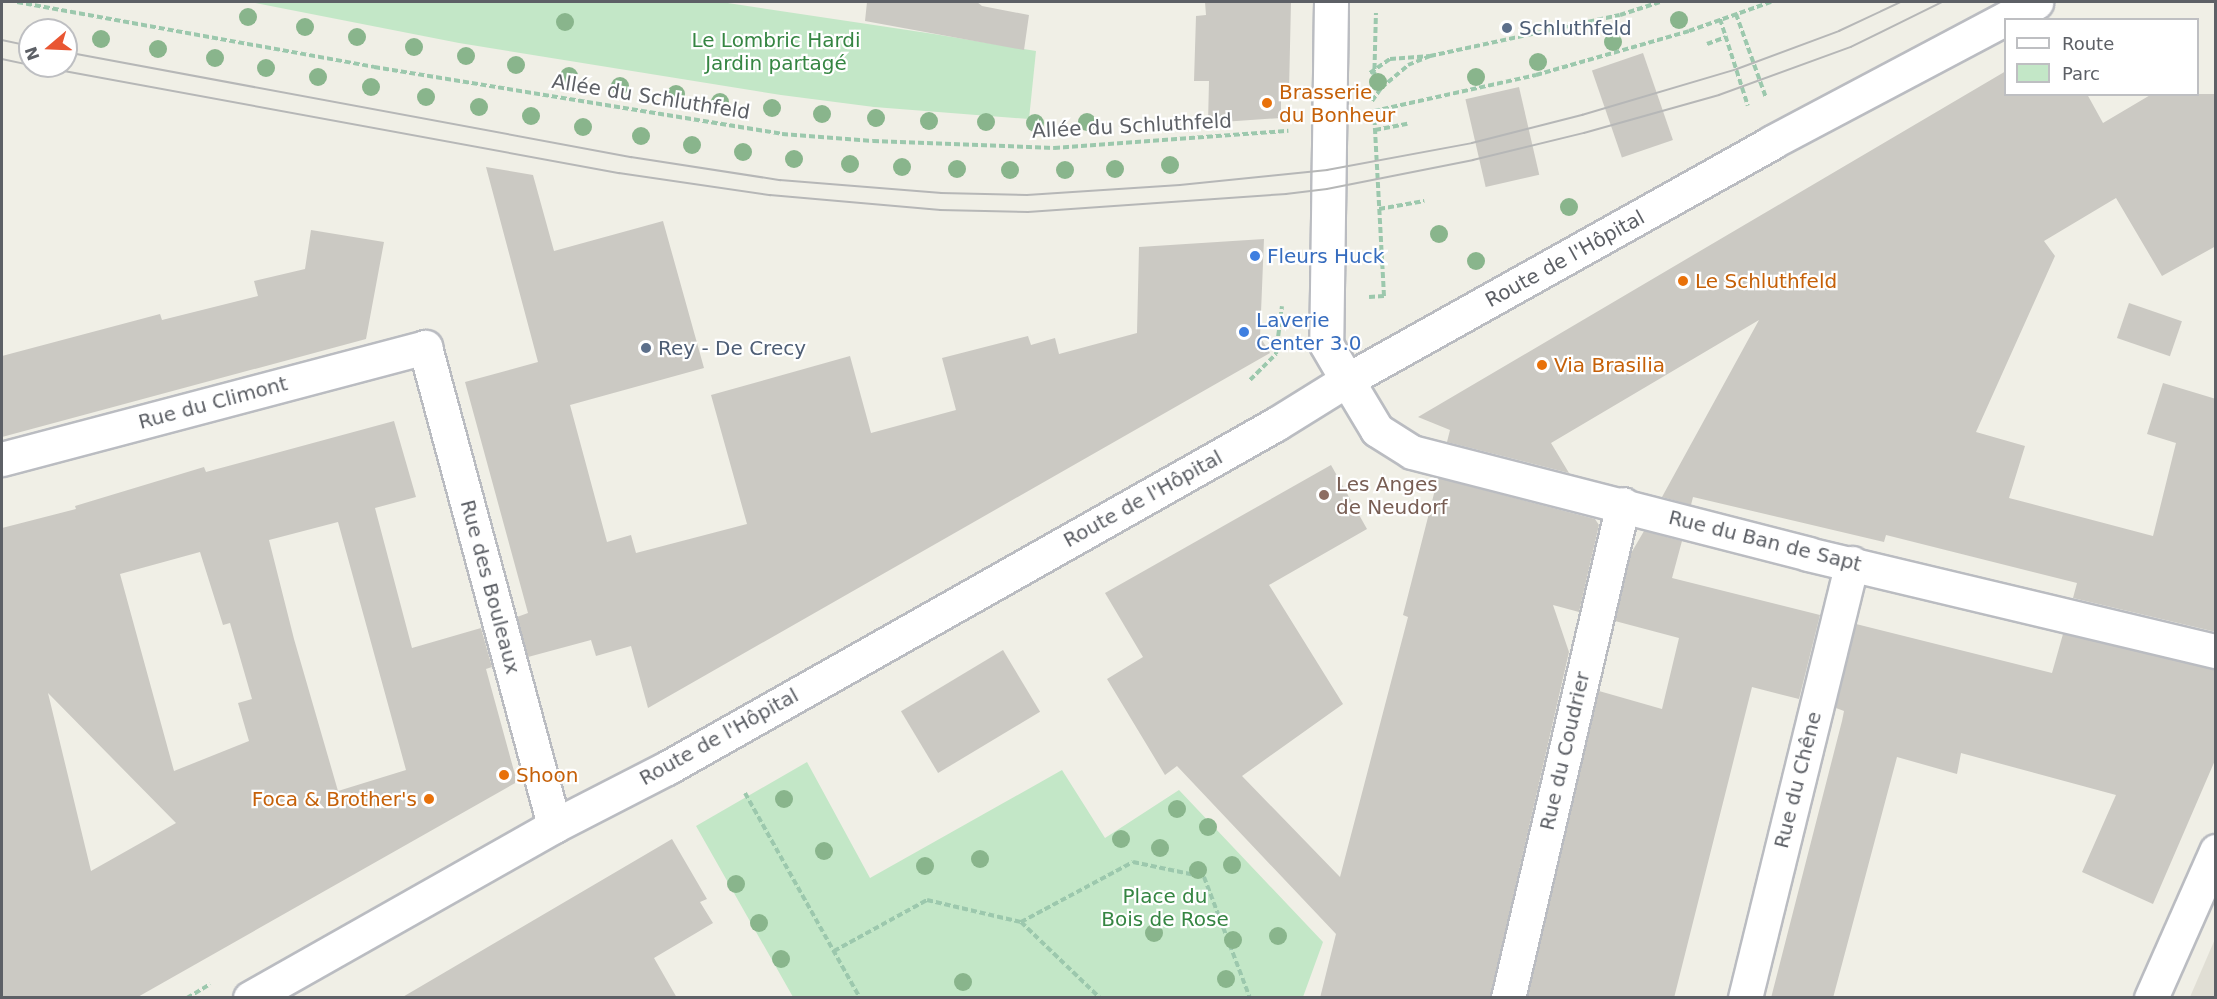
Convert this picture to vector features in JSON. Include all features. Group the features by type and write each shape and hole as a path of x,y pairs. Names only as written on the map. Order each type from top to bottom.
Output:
{"street":[{"name":"Rue du Ban de Sapt","path":"1331,2 1326,344 1377,430 1412,452 1852,563 2216,651"},
{"name":"Route de l'Hôpital","path":"2006,18 2036,2"},
{"name":"Route de l'Hôpital","path":"250,998 554,826 668,768 1276,424 1347,381 1786,135 2004,19"},
{"name":"Rue du Climont","path":"2,459 426,347"},
{"name":"Rue des Bouleaux","path":"426,347 554,826"},
{"name":"Rue du Coudrier","path":"1508,998 1623,504"},
{"name":"Rue du Chêne","path":"1745,998 1852,563"},
{"path":"2151,998 2216,851"}],"path":[{"name":"Allée du Schluthfeld","path":"17,2 374,67 782,134 873,141 1054,148 1288,131"},
{"path":"1366,84 1369,74 1390,59 1430,56 1620,15 1660,2"},
{"path":"1374,111 1536,75 1771,2"},
{"path":"1376,13 1374,111 1384,296"},
{"path":"1736,14 1766,98 1786,135"},
{"path":"1720,19 1749,105"},
{"path":"1707,44 1726,37"},
{"path":"1370,105 1382,88 1408,65 1430,56"},
{"path":"1375,130 1407,124"},
{"path":"1379,209 1424,201"},
{"path":"1250,380 1276,354 1283,298"},
{"path":"745,793 860,998"},
{"path":"1021,922 1132,862 1204,877 1250,998"},
{"path":"834,951 927,900 1021,922 1100,998"}],"shaded area":[{"path":"2215,939 2215,997 2190,997"}],"green space":[{"name":"Le Lombric Hardi Jardin partagé","path":"250,2 721,2 1036,51 1029,119 874,107 781,95 459,43"},
{"name":"Place du Bois de Rose","path":"807,762 870,878 1062,770 1105,838 1179,790 1323,942 1303,997 793,997 696,826"}],"building":[{"path":"867,2 977,2 982,6 1029,15 1024,50 865,21"},
{"path":"1205,2 1291,2 1289,91 1281,91 1281,118 1208,123 1209,81 1194,81 1196,16 1206,15"},
{"path":"1643,53 1673,140 1622,158 1592,71"},
{"path":"2004,72 2004,96 2088,96 2103,123 2149,96 2216,94 2216,246 2162,276 2116,198 2044,241 2055,256 1976,432 2025,446 2009,498 2153,536 2176,443 2147,434 2163,383 2216,399 2216,632 2073,598 2077,583 1886,535 1884,542 1693,497 1691,505 1662,497 1759,320 1551,443 1569,473 1447,442 1450,430 1418,417"},
{"path":"1519,87 1539,175 1486,187 1465,99"},
{"path":"486,167 533,175 554,251 663,221 704,368 570,405 607,542 631,535 636,553 747,524 711,395 850,356 871,433 956,410 942,358 1028,336 1031,345 1055,338 1059,354 1137,333 1139,247 1264,239 1260,337 1270,353 648,708 631,646 596,656 591,640 528,657 517,617 528,613 465,382 538,362"},
{"path":"311,230 384,242 366,339 2,437 2,356 160,314 162,320 258,296 254,281 305,269"},
{"path":"2129,303 2182,321 2170,356 2117,338"},
{"path":"394,421 416,497 375,508 412,648 481,628 492,667 486,669 517,782 136,998 2,998 2,528 76,509 75,506 204,467 206,472","holes":["338,522 406,770 338,791 294,639 269,540","200,552 223,625 230,623 252,699 238,703 249,741 174,771 120,574","48,693 176,823 91,871"]},
{"path":"1331,465 1367,529 1269,585 1343,704 1242,776 1340,877 1408,617 1403,615 1438,478 1595,519 1599,525 1579,612 1553,605 1569,652 1490,998 1320,998 1336,934 1177,766 1165,775 1107,679 1143,657 1105,593"},
{"path":"1644,531 1682,541 1672,578 1820,615 1799,699 1752,687 1674,998 1527,998 1599,691 1662,709 1679,638 1615,621 1630,555"},
{"path":"1856,624 2052,673 2063,634 2216,669 2216,758 2153,904 2082,872 2116,795 1961,753 1957,774 1897,757 1833,998 1771,998 1842,721 1844,711 1836,708"},
{"path":"1003,650 1040,712 938,773 901,711"},
{"path":"672,839 707,899 700,902 713,923 654,958 677,998 401,998"}],"tram line":[{"path":"78,54 631,157 780,180 941,193 1027,195 1180,185 1327,170 1472,143 1582,115 1737,69 1839,31 1901,2"},
{"path":"78,74 619,173 770,195 940,210 1028,212 1286,194 1327,189 1473,160 1584,133 1719,95 1851,47 1942,2"},
{"path":"2,40 18,43"},
{"path":"2,59 18,62"}],"place":[{"name":"Schluthfeld","path":"1507,28"},
{"name":"Brasserie du Bonheur","path":"1267,103"},
{"name":"Fleurs Huck","path":"1255,256"},
{"name":"Le Schluthfeld","path":"1683,281"},
{"name":"Laverie Center 3.0","path":"1244,332"},
{"name":"Rey - De Crecy","path":"646,348"},
{"name":"Via Brasilia","path":"1542,365"},
{"name":"Les Anges de Neudorf","path":"1324,495"},
{"name":"Shoon","path":"504,775"},
{"name":"Foca & Brother's","path":"429,799"}]}
